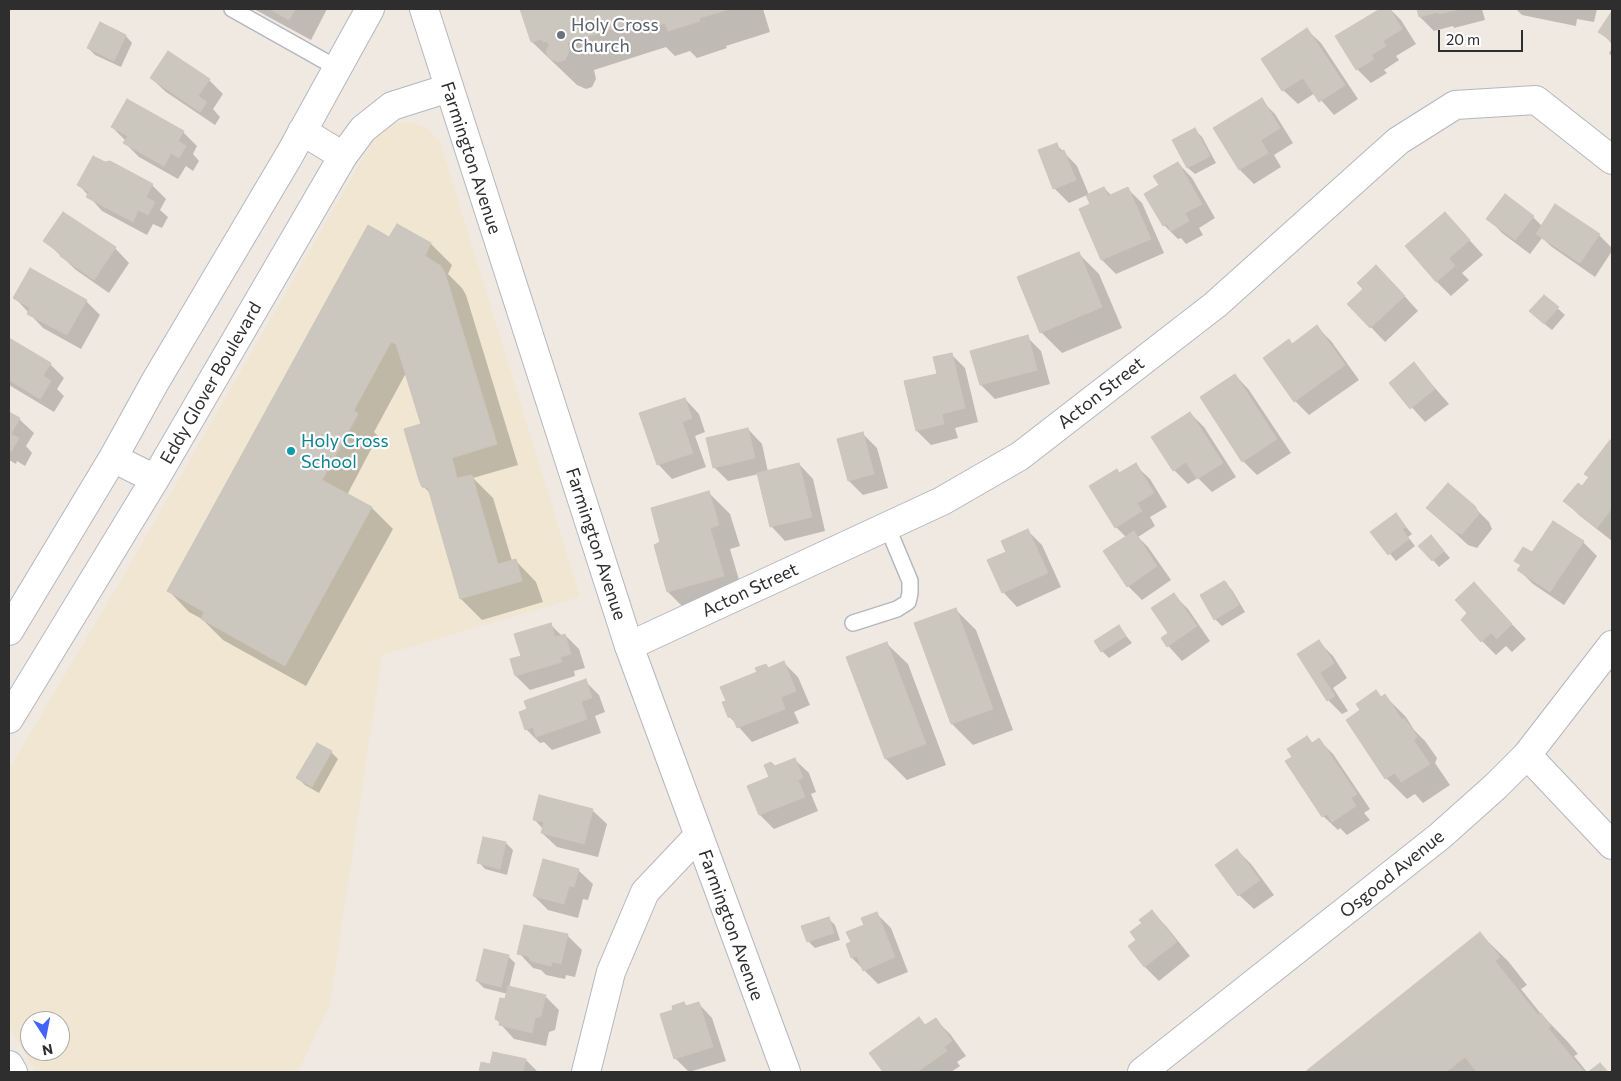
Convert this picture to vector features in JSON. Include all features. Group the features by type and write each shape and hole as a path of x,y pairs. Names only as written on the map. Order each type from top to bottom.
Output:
{"street":[{"path":"9,631 113,458 155,382 290,154 370,9"},
{"name":"Farmington Avenue","path":"424,9 629,646 786,1072"},
{"name":"Eddy Glover Boulevard","path":"9,720 155,479 344,156 363,129 392,106 449,88"},
{"name":"Acton Street","path":"629,646 942,501 1020,456 1215,305 1398,141 1455,105 1536,100 1612,160"},
{"path":"302,131 344,156"},
{"path":"113,458 155,479"},
{"name":"Osgood Avenue","path":"1142,1072 1440,836 1527,754 1612,645"},
{"path":"1527,754 1612,845"},
{"path":"586,1072 612,972 645,892 698,836"},
{"path":"9,1065 13,1072"}],"lane":[{"path":"232,9 337,68"},
{"path":"854,623 897,609 908,602 910,581 887,526"}],"shaded area":[{"path":"411,122 428,129 441,145 580,597 382,655 330,1004 298,1072 36,1072 29,1061 70,1061 70,1011 20,1011 20,1045 9,1027 9,769 124,575 378,132 388,125"}],"building":[{"path":"270,9 295,9 289,20"},
{"name":"Holy Cross Church","path":"520,9 730,9 699,18 700,21 668,31 665,23 646,29 643,19 567,43 569,51 565,60 558,62 549,58 546,51 549,46 547,41 543,42 542,39 531,42"},
{"path":"1380,9 1390,9 1402,29 1383,41 1386,46 1371,55 1374,59 1356,70 1335,36"},
{"path":"1417,9 1461,9 1419,17"},
{"path":"1612,11 1612,41 1598,32"},
{"path":"100,22 126,35 114,61 87,48"},
{"path":"1307,28 1345,85 1319,102 1303,78 1282,91 1261,59"},
{"path":"168,51 210,79 198,96 207,102 200,112 150,78"},
{"path":"1262,98 1280,128 1261,140 1268,153 1239,170 1213,128"},
{"path":"127,99 184,131 178,141 186,146 179,158 171,153 164,166 123,143 128,136 111,127"},
{"path":"1195,128 1210,156 1187,168 1172,140"},
{"path":"1057,143 1060,152 1064,150 1076,180 1053,189 1038,150"},
{"path":"93,156 105,162 110,161 153,184 146,197 155,202 148,215 138,210 133,222 86,197 89,192 77,185"},
{"path":"1178,162 1202,204 1185,213 1189,221 1171,231 1167,224 1163,226 1144,194 1159,185 1153,176"},
{"path":"1104,187 1108,196 1128,187 1151,239 1101,260 1079,209 1090,204 1086,195"},
{"path":"1505,194 1534,216 1515,240 1486,219"},
{"path":"1555,204 1600,234 1580,263 1536,234"},
{"path":"63,212 116,247 94,280 60,256 61,254 43,241"},
{"path":"1445,212 1470,240 1449,258 1455,266 1436,282 1405,246"},
{"name":"Holy Cross School","path":"397,224 431,243 425,256 441,266 445,273 497,444 452,458 457,478 472,475 498,564 516,559 522,581 460,599 428,488 422,487 419,480 404,429 421,424 396,344 391,342 354,410 358,414 322,480 372,507 285,666 201,619 204,612 167,591 368,225 389,237"},
{"path":"1079,252 1102,307 1040,333 1017,277"},
{"path":"1376,265 1405,296 1370,328 1347,304 1363,289 1357,283"},
{"path":"30,268 87,300 67,335 27,314 30,308 13,298"},
{"path":"1544,295 1559,307 1544,324 1529,311"},
{"path":"1317,325 1345,365 1294,402 1263,358 1289,339 1292,344"},
{"path":"1028,335 1037,370 980,385 970,351"},
{"path":"9,338 51,363 43,376 51,381 40,399 9,380"},
{"path":"952,353 965,408 942,414 944,424 916,431 904,381 937,374 933,357"},
{"path":"1414,362 1435,389 1410,409 1389,383"},
{"path":"1235,374 1277,439 1242,462 1200,397"},
{"path":"685,398 692,418 682,422 693,453 657,465 639,413"},
{"path":"9,412 20,418 11,434 19,438 11,452 9,451"},
{"path":"1190,412 1223,463 1197,479 1186,462 1173,471 1151,437"},
{"path":"748,428 755,458 713,468 706,438"},
{"path":"863,432 874,474 848,481 837,439"},
{"path":"1610,440 1612,442 1612,508 1597,528 1563,501 1578,483 1582,486 1589,477 1584,474"},
{"path":"799,463 812,517 770,527 757,473"},
{"path":"1136,463 1154,493 1137,503 1142,511 1115,528 1089,486 1117,469 1119,473"},
{"path":"1448,483 1475,506 1479,514 1462,534 1453,531 1426,508"},
{"path":"709,491 719,525 710,528 724,576 667,592 654,545 660,542 651,508"},
{"path":"1396,513 1406,527 1402,529 1409,539 1388,555 1370,532"},
{"path":"1553,521 1584,541 1550,592 1517,570 1521,565 1514,561 1523,547 1532,552"},
{"path":"1028,529 1048,573 1002,593 987,560 1006,552 1001,541"},
{"path":"1134,531 1157,566 1127,587 1103,551"},
{"path":"1431,535 1444,551 1432,561 1418,546"},
{"path":"1224,581 1239,605 1214,620 1200,595"},
{"path":"1474,582 1512,624 1497,639 1491,633 1481,642 1461,620 1467,613 1455,600"},
{"path":"1174,593 1197,626 1167,647 1161,638 1168,633 1151,608"},
{"path":"956,608 993,709 951,724 914,623"},
{"path":"551,623 555,637 565,634 571,654 560,657 562,662 515,676 510,659 521,656 514,634"},
{"path":"1119,625 1126,636 1101,652 1094,641"},
{"path":"1319,640 1334,663 1320,673 1335,696 1327,701 1297,654"},
{"path":"887,642 926,744 885,759 846,657"},
{"path":"784,661 796,691 781,697 785,709 737,728 733,718 728,717 722,702 726,701 720,687 757,672 755,668 766,664 768,668"},
{"path":"586,679 592,698 581,701 587,719 536,737 533,727 525,730 519,712 527,709 524,701"},
{"path":"1376,690 1381,697 1385,694 1402,720 1404,718 1417,736 1414,741 1430,764 1401,782 1395,773 1385,779 1346,720 1360,710 1356,704"},
{"path":"1307,736 1312,743 1319,738 1357,794 1351,798 1356,806 1332,822 1327,814 1322,817 1285,761 1292,757 1287,749"},
{"path":"317,743 332,751 312,787 296,778"},
{"path":"795,758 803,778 798,780 805,797 759,815 747,786 769,777 764,765 771,762 775,766"},
{"path":"539,795 593,809 584,844 541,833 544,822 533,820"},
{"path":"483,837 506,842 500,869 477,863"},
{"path":"1237,849 1260,880 1238,896 1215,865"},
{"path":"543,859 579,869 574,887 569,886 564,904 533,896"},
{"path":"1152,910 1177,942 1144,967 1128,946 1136,940 1130,932 1142,923 1139,920"},
{"path":"877,912 895,957 863,971 857,956 851,958 846,944 851,942 846,932 864,925 861,918"},
{"path":"829,917 834,933 807,942 801,926"},
{"path":"524,925 568,934 561,964 552,962 551,966 531,961 528,956 517,954"},
{"path":"1480,932 1500,957 1495,961 1538,1015 1541,1013 1551,1026 1548,1028 1584,1072 1477,1072 1465,1057 1446,1072 1305,1072"},
{"path":"484,949 509,955 501,987 476,981"},
{"path":"508,986 546,995 541,1016 535,1018 532,1033 499,1025 500,1021 495,1019 500,998 505,999"},
{"path":"684,1002 686,1006 699,1002 713,1047 674,1059 660,1014 673,1010 672,1006"},
{"path":"919,1017 925,1025 936,1018 952,1041 944,1047 947,1051 917,1072 883,1072 869,1053"},
{"path":"493,1052 526,1059 523,1072 479,1072 481,1062 490,1064"},
{"path":"1600,1063 1608,1072 1588,1072"}],"place":[{"name":"Holy Cross Church","path":"561,35"},
{"name":"Holy Cross School","path":"291,451"}]}
